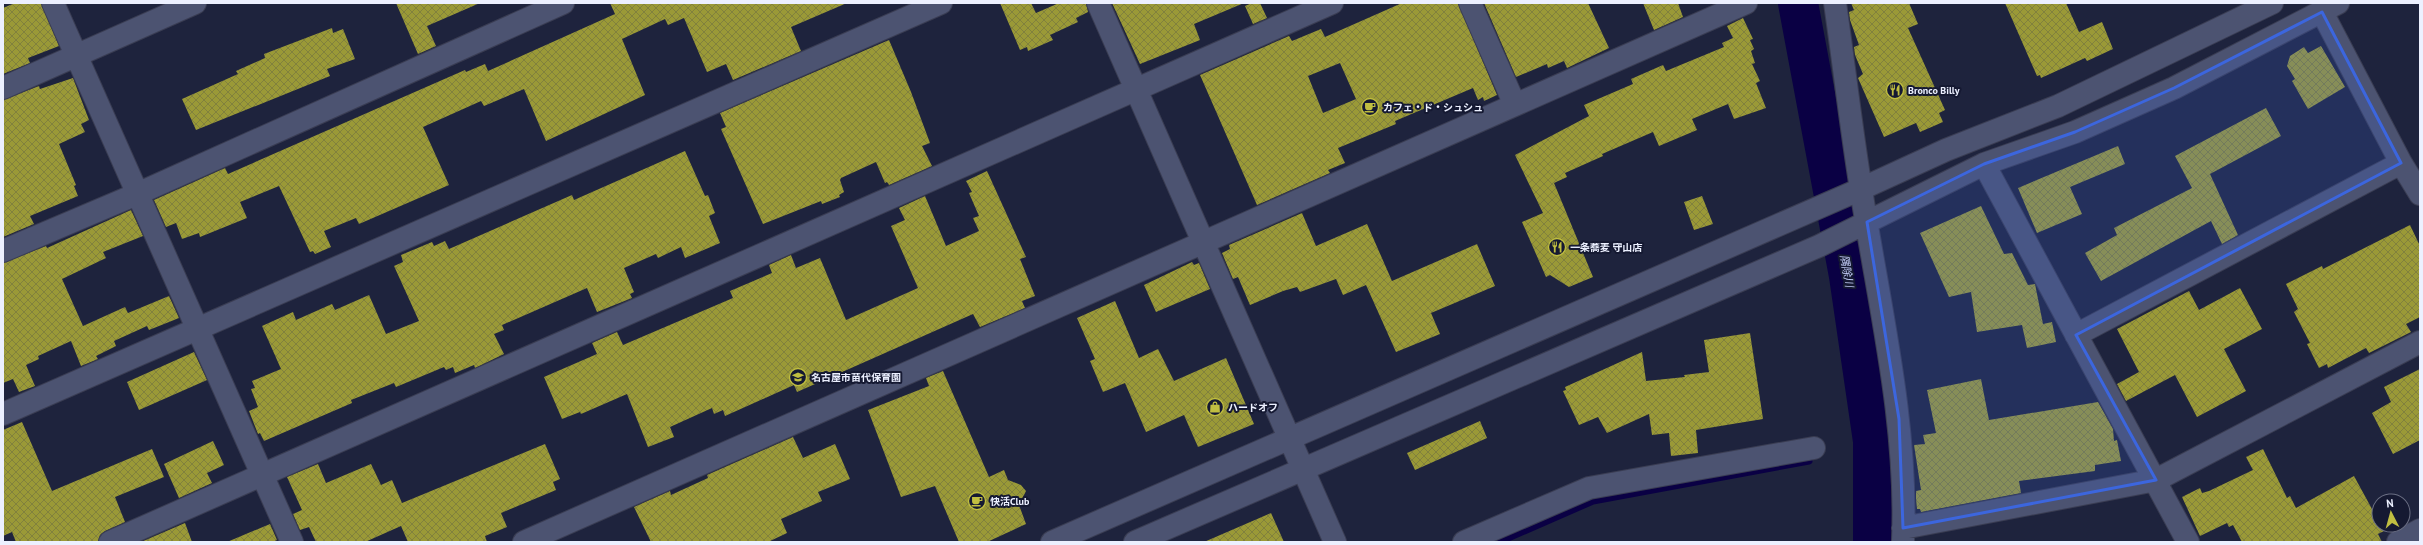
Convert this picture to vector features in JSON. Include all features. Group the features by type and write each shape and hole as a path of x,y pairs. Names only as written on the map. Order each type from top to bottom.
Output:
{"street":[{"path":"54,3 137,194 198,328 292,542"},
{"path":"3,88 195,3"},
{"path":"3,251 137,194 563,3"},
{"path":"3,414 941,3"},
{"path":"1098,3 1134,89 1335,542"},
{"path":"110,542 1134,89 1332,3"},
{"path":"1470,3 1515,105"},
{"path":"524,542 1746,3"},
{"path":"1835,3 1861,190 1899,419 1903,459 1903,535 2156,480 2420,342"},
{"path":"1052,542 1861,190 1946,150 2058,106 2272,3"},
{"path":"1135,542 1819,246 1984,164 2075,132 2174,88 2330,8 2401,163 2420,194"},
{"path":"2076,335 2401,163"},
{"path":"1984,164 2156,480 2188,542"},
{"path":"1464,542 1589,488 1814,448"},
{"path":"2398,542 2420,530"}],"highlighted area":[{"path":"2322,12 2401,163 2076,335 2156,480 1903,528 1899,419 1867,222 1984,164 2075,132 2174,88"}],"building":[{"path":"15,3 41,3 59,46 28,58 30,63 3,74 3,8"},
{"path":"396,3 480,3 427,26 436,46 418,54"},
{"path":"610,3 847,3 791,27 801,51 733,80 726,64 707,72 684,18 668,25 665,19 622,39 645,95 546,141 524,89 484,106 481,101 423,127 449,185 359,224 356,218 324,231 331,247 315,254 313,251 310,252 279,186 240,202 247,218 200,237 199,233 182,239 176,223 166,227 154,200 225,168 228,174 465,70 466,72 485,64 488,71 615,14"},
{"path":"1000,3 1031,3 1036,13 1059,3 1086,3 1088,12 1076,18 1078,22 1050,35 1053,40 1028,51 1027,47 1020,50"},
{"path":"1112,3 1244,3 1194,24 1200,40 1140,64"},
{"path":"1252,3 1260,3 1267,18 1253,24 1245,6"},
{"path":"1402,3 1458,3 1497,95 1484,101 1483,97 1478,100 1473,88 1395,121 1396,124 1338,148 1345,163 1328,170 1330,173 1257,205 1200,75 1289,36 1292,41 1321,29 1325,37","holes":["1340,63 1356,99 1323,113 1308,76"]},
{"path":"1484,3 1588,3 1609,48 1567,68 1564,61 1548,68 1547,64 1516,77"},
{"path":"1643,3 1678,3 1683,17 1654,30"},
{"path":"1851,3 1909,3 1918,24 1908,28 1945,110 1939,113 1943,122 1920,132 1916,123 1884,137 1858,78 1863,74 1855,55 1854,47 1859,45 1850,20 1849,12 1854,10"},
{"path":"2005,3 2066,3 2079,32 2102,22 2113,49 2087,61 2085,58 2041,78 2040,75 2037,76"},
{"path":"1743,18 1753,39 1750,40 1754,49 1751,51 1755,63 1752,64 1760,81 1756,83 1766,108 1734,119 1728,104 1692,119 1697,130 1659,146 1653,132 1602,154 1603,156 1565,173 1567,177 1554,183 1593,277 1569,287 1550,275 1546,277 1522,222 1543,213 1515,155 1589,116 1584,105 1633,84 1631,79 1663,65 1666,71 1724,47 1722,43 1733,38 1727,26"},
{"path":"332,28 333,33 343,29 355,59 327,69 330,76 196,130 182,99 238,74 236,71 265,58 264,54"},
{"path":"889,40 911,92 930,143 922,146 932,166 889,185 887,182 885,183 876,162 841,178 840,180 844,192 839,195 840,197 822,204 821,201 763,224 721,129 726,127 720,113"},
{"path":"2321,46 2345,87 2308,109 2292,81 2295,79 2287,66 2290,56 2304,47 2308,53"},
{"path":"73,78 89,120 81,124 85,132 59,144 76,185 74,186 78,196 30,216 34,224 3,237 3,100 39,86 40,89"},
{"path":"2266,108 2281,136 2210,174 2238,235 2222,244 2211,221 2101,281 2085,253 2117,235 2114,228 2192,188 2175,156"},
{"path":"2118,146 2125,164 2070,187 2082,214 2037,233 2018,188"},
{"path":"685,151 705,196 708,195 715,213 709,216 720,243 685,258 681,247 658,258 656,254 624,268 634,292 630,294 632,298 597,312 587,288 502,325 504,330 494,334 504,354 475,368 474,365 455,373 453,367 446,370 444,367 396,387 394,383 351,400 352,403 264,441 260,433 258,434 249,411 258,407 251,389 255,388 252,381 281,369 262,326 293,312 296,320 332,304 335,310 369,295 386,334 419,321 394,266 403,262 401,255 432,242 434,246 445,241 449,249 572,195 574,200"},
{"path":"987,171 1026,257 1020,259 1035,296 1022,301 1025,308 980,327 973,314 797,392 794,385 725,416 723,410 714,414 712,408 670,427 674,437 648,447 627,394 581,414 580,412 562,419 544,377 597,354 592,343 617,332 623,345 733,298 730,291 772,273 769,265 791,255 796,268 820,258 846,320 918,288 891,226 905,220 899,208 925,196 946,246 979,231 973,218 979,216 969,193 972,192 966,181"},
{"path":"1702,196 1713,224 1694,230 1684,202"},
{"path":"1981,206 2004,254 2012,253 2028,285 2035,284 2043,324 2052,322 2056,342 2027,348 2022,325 1977,332 1971,292 1949,297 1920,233"},
{"path":"131,210 143,236 103,252 106,258 62,279 83,326 125,307 128,313 169,296 179,318 149,330 147,326 114,341 116,346 96,356 98,359 81,366 71,341 38,356 39,359 26,365 35,386 19,392 13,379 3,383 3,263 46,246 47,248"},
{"path":"1302,213 1316,246 1367,224 1392,281 1477,244 1495,286 1431,313 1440,334 1396,352 1366,285 1343,295 1336,279 1300,292 1297,287 1283,291 1250,305 1238,277 1233,279 1222,253 1230,249 1229,245"},
{"path":"2410,225 2420,246 2420,317 2406,324 2411,332 2369,353 2366,348 2328,368 2327,364 2319,368 2307,344 2310,343 2294,312 2298,309 2286,284 2322,266 2323,269"},
{"path":"1192,262 1194,265 1199,263 1210,289 1156,312 1144,285"},
{"path":"2240,288 2262,329 2224,349 2246,391 2197,417 2175,375 2126,401 2117,384 2139,372 2117,329 2189,291 2199,310"},
{"path":"1115,301 1139,358 1158,349 1174,381 1226,358 1254,424 1198,447 1184,415 1146,432 1125,383 1103,392 1090,361 1095,359 1077,318"},
{"path":"1750,333 1763,419 1696,430 1698,453 1671,456 1669,433 1652,435 1649,414 1607,433 1598,417 1579,425 1563,391 1566,390 1565,387 1642,352 1646,381 1685,377 1684,375 1709,372 1704,340"},
{"path":"194,352 207,380 139,410 127,382"},
{"path":"2420,369 2420,440 2393,454 2372,413 2391,402 2384,387"},
{"path":"943,371 989,477 1004,470 1008,480 1021,485 1026,491 1019,505 1026,524 987,542 959,542 935,486 901,497 868,410 929,386 926,378"},
{"path":"1981,379 1989,420 2098,402 2113,429 2114,441 2117,440 2121,461 2095,465 2095,471 2019,481 2021,493 1921,512 1920,509 1917,509 1916,491 1921,490 1914,445 1925,444 1923,435 1936,433 1927,390"},
{"path":"1480,421 1487,438 1415,470 1407,453"},
{"path":"22,422 52,491 152,449 164,477 115,497 125,522 105,531 100,535 98,542 16,542 12,532 3,536 3,430"},
{"path":"793,437 803,458 835,444 850,479 818,492 822,501 781,519 787,533 768,542 651,542 634,507 670,491 671,495 708,478 707,475"},
{"path":"213,441 224,465 207,473 212,483 179,498 164,464"},
{"path":"545,444 560,479 553,482 556,490 501,513 507,527 485,536 487,542 408,542 401,526 365,542 316,542 309,527 300,530 293,514 302,510 287,477 318,464 326,483 371,464 381,485 392,480 402,503"},
{"path":"2263,449 2287,498 2290,496 2296,508 2354,476 2371,507 2371,533 2380,533 2378,534 2382,542 2242,542 2233,525 2229,527 2227,523 2200,536 2182,497 2200,488 2202,493 2209,491 2253,470 2246,457"},
{"path":"1271,513 1284,542 1204,542"},
{"path":"185,523 192,542 141,542"},
{"path":"270,524 277,540 273,542 227,542"}],"waterway":[{"name":"隅除川","path":"1798,3 1849,276 1873,441 1873,542"},
{"path":"1499,542 1593,501 1809,461"}],"place":[{"name":"Bronco Billy","path":"1895,90"},
{"name":"カフェ・ド・シュシュ","path":"1370,107"},
{"name":"一条蕎麦 守山店","path":"1557,247"},
{"name":"名古屋市苗代保育園","path":"798,377"},
{"name":"ハードオフ","path":"1215,407"},
{"name":"快活Club","path":"977,501"}]}
